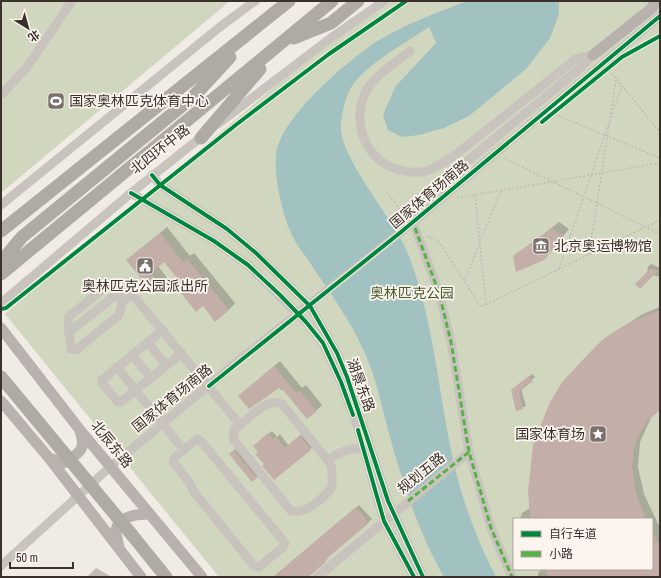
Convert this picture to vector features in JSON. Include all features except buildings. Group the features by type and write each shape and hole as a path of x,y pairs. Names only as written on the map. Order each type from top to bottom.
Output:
{"highway":[{"path":"1,231 289,1"},
{"name":"北四环中路","path":"1,274 332,1"},
{"path":"201,138 284,41 331,23 358,1"},
{"path":"1,262 22,237 194,96 259,26"},
{"path":"3,377 166,577"}],"main road":[{"path":"593,55 652,8 655,1"},
{"name":"北辰东路","path":"1,328 80,430 202,577"},
{"path":"1,401 49,458 141,577"},
{"path":"49,458 64,462 78,453 82,449 84,442 80,430"},
{"path":"119,548 116,531 125,519 135,514 150,514"}],"street":[{"path":"1,95 27,67 72,1"},
{"path":"221,26 246,1"},
{"path":"1,205 221,26 255,1"},
{"name":"北四环中路","path":"1,303 152,175 328,40 384,1"},
{"name":"国家体育场南路","path":"1,566 79,497 110,467 401,232 413,226 589,74 660,16"},
{"path":"410,51 374,80 365,94 360,111 362,133 371,153 382,162 406,172 427,171 451,158 576,59 593,55"},
{"path":"589,74 593,55"},
{"path":"421,199 578,70 593,55"},
{"name":"湖景东路","path":"152,175 160,185 227,229 256,253 310,306 337,353 347,377 393,514 424,577"},
{"name":"湖景东路","path":"131,193 214,241 248,265 299,315 328,352 341,382 363,448 384,521 414,577"},
{"path":"413,226 439,293 449,335 469,452 491,528 512,577"},
{"path":"132,294 122,302 119,315 76,350 71,349 68,333 68,317 107,286 112,286 132,294 240,425"},
{"path":"162,330 102,380 102,383 118,402 121,402 182,353"},
{"path":"148,343 166,366"},
{"path":"132,355 151,378"},
{"path":"117,367 164,423 184,450"},
{"path":"276,401 282,404 328,460 332,469 332,486 303,512 297,513 291,511 233,439 234,430 240,425 268,403 276,401"},
{"path":"197,439 202,441 285,543 283,547 258,567 254,566 194,492 189,482 173,462 174,458 184,450 197,439"},
{"path":"328,460 336,454 346,450 363,448"},
{"name":"规划五路","path":"317,577 469,452"}],"path":[{"path":"602,73 613,64"},
{"path":"608,68 660,132"},
{"path":"610,122 616,78"},
{"path":"559,270 606,136 622,85"},
{"path":"547,118 559,109"},
{"path":"553,114 660,158"},
{"path":"589,255 602,173 606,136"},
{"path":"507,152 501,156 645,228 660,234"},
{"path":"450,199 456,196 501,190 660,163"},
{"path":"465,280 501,190"},
{"path":"475,194 486,305"},
{"path":"389,195 420,234 437,240 481,308 660,220"}],"green space":[{"name":"国家奥林匹克体育中心","path":"1,1 230,1 1,193"},
{"name":"奥林匹克公园","path":"376,1 660,1 660,577 219,577 5,314"}],"water":[{"path":"468,1 559,1 559,14 550,38 526,69 469,116 444,128 419,135 402,137 388,130 383,115 395,87 436,43 429,27 379,60 354,83 345,103 341,124 342,137 348,153 393,226 409,256 426,312 452,456 459,484 475,531 496,577 444,577 426,542 405,487 393,449 375,380 368,361 346,317 294,239 283,210 276,175 276,155 280,141 288,126 300,110 329,80 358,55 391,33 431,15"}],"marked path":[{"path":"415,228 439,293 451,342 469,452 491,528 512,577"},
{"path":"408,501 469,452"}],"cycle path":[{"path":"1,309 6,308 237,124 329,54 406,1"},
{"path":"209,386 401,232 660,16"},
{"path":"542,122 622,57 660,36"},
{"path":"152,175 160,185 227,229 256,253 310,306 337,353 347,377 388,501 423,577"},
{"path":"131,193 214,241 248,265 280,295 306,322 323,343 341,382 353,415"},
{"path":"358,430 384,521 414,577"}],"place":[{"name":"国家奥林匹克体育中心","path":"56,101"},
{"name":"北京奥运博物馆","path":"541,246"},
{"name":"奥林匹克公园派出所","path":"145,266"},
{"name":"国家体育场","path":"598,434"}]}
